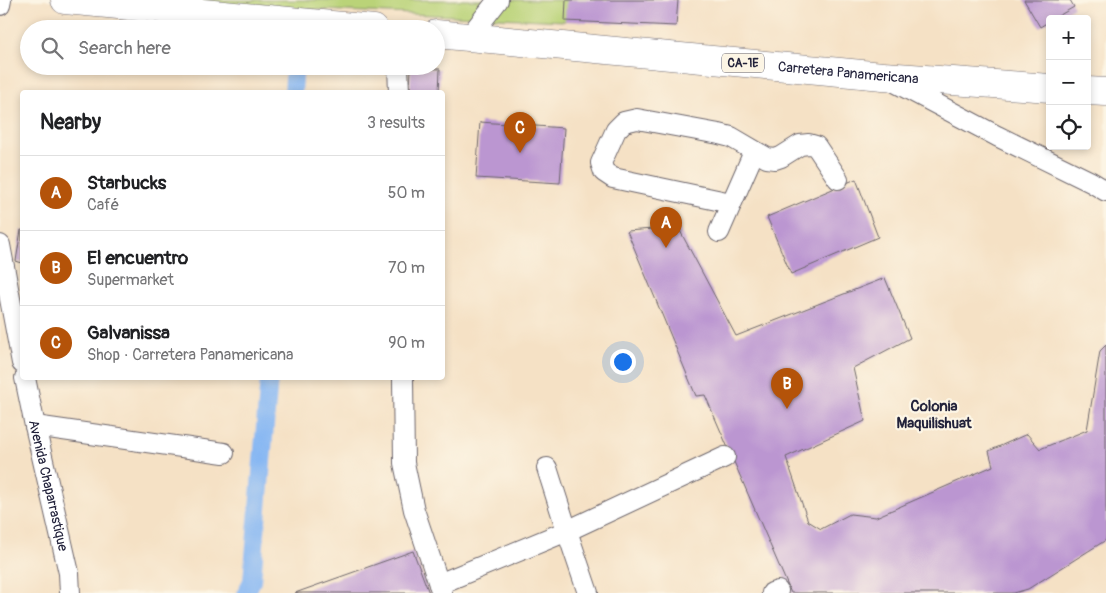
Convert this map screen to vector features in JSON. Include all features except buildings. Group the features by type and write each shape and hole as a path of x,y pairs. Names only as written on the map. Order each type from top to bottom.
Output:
{"highway":[{"path":"66,0 278,20"},
{"name":"Carretera Panamericana","path":"445,35 883,76 1046,88"},
{"path":"1091,91 1106,92"}],"street":[{"path":"0,5 1,0"},
{"path":"470,36 498,0"},
{"path":"398,75 399,90"},
{"path":"883,76 1106,191"},
{"path":"731,203 613,178 604,172 601,163 616,130 624,122 637,120 731,137 754,152 767,158 775,159 800,145 809,144 816,146 838,180"},
{"path":"719,232 754,152"},
{"path":"0,245 17,306 20,340"},
{"name":"Avenida Chaparrastique","path":"25,380 69,573 70,593"},
{"path":"403,380 404,463 414,510 440,589 725,457"},
{"path":"35,426 224,453"},
{"path":"547,468 588,593"}],"green space":[{"path":"103,0 587,0 565,21"}],"waterway":[{"path":"293,90 294,75"},
{"path":"246,593 252,581 269,380"}],"place":[{"name":"Galvanissa","path":"520,153"},
{"name":"Starbucks","path":"666,248"},
{"name":"El encuentro","path":"787,409"}],"district":[{"name":"Colonia Maquilishuat","path":"934,414"}]}
